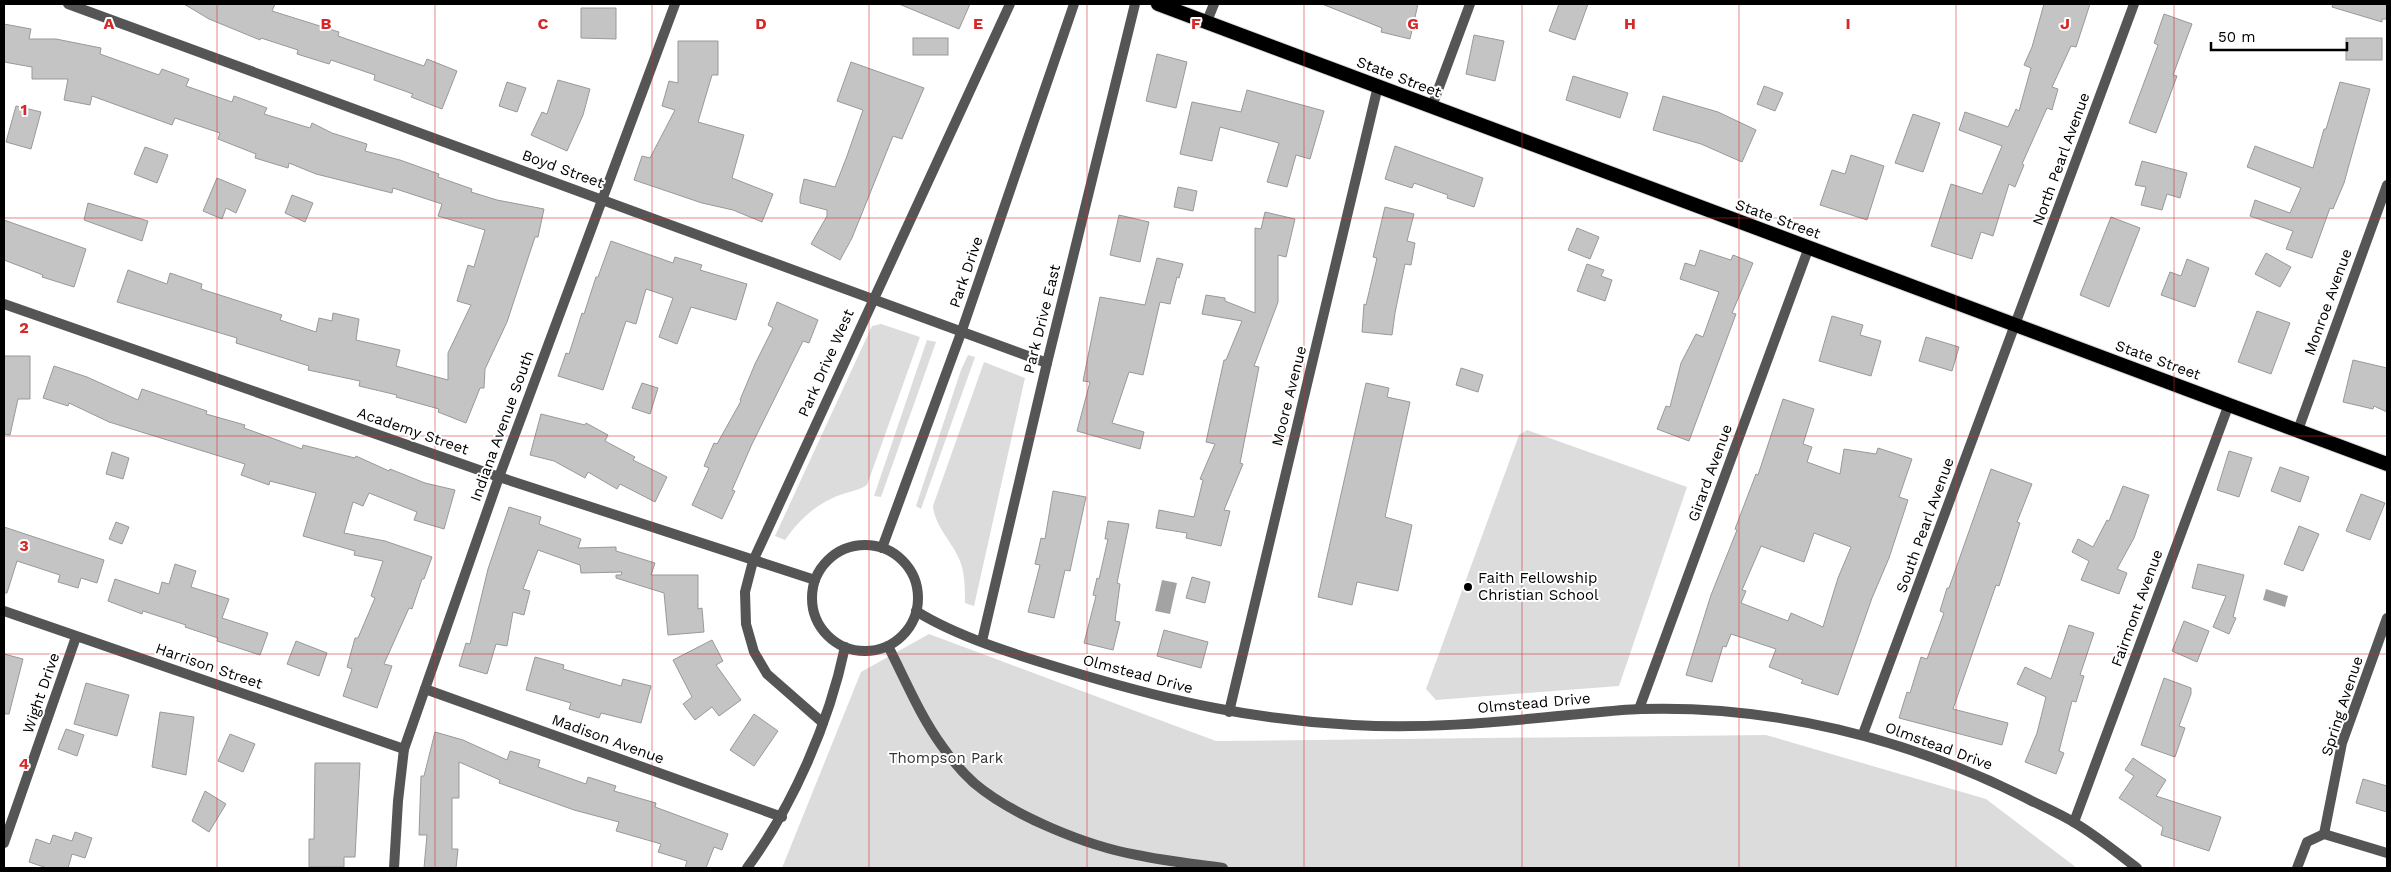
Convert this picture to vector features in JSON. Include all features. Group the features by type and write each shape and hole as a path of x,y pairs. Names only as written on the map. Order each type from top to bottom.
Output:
{"highway":[{"name":"State Street","path":"1158,4 2387,464"}],"street":[{"name":"Boyd Street","path":"68,4 1047,364"},
{"name":"Indiana Avenue South","path":"394,868 398,801 404,749 499,476 675,4"},
{"name":"Park Drive West","path":"823,723 767,674 754,652 746,624 745,608 745,592 753,561 1010,4"},
{"name":"Park Drive","path":"882,548 961,333 1074,4"},
{"name":"Park Drive East","path":"982,641 1135,4"},
{"path":"1207,21 1214,4"},
{"path":"1432,106 1470,4"},
{"name":"North Pearl Avenue","path":"2016,325 2134,4"},
{"name":"Moore Avenue","path":"1229,712 1378,86"},
{"name":"Monroe Avenue","path":"2298,430 2387,185"},
{"name":"Girard Avenue","path":"1639,709 1809,247"},
{"name":"Academy Street","path":"4,304 499,476 815,580"},
{"name":"South Pearl Avenue","path":"1863,734 2016,325"},
{"name":"Fairmont Avenue","path":"2074,822 2229,404"},
{"path":"866,545 882,548 896,555 907,566 915,580 918,595 916,611 910,625 900,637 888,646 874,650 859,650 845,647 831,639 820,626 813,612 812,596 815,580 823,565 835,554 850,547 866,545"},
{"name":"Harrison Street","path":"4,611 404,749"},
{"name":"Olmstead Drive","path":"916,611 940,626 1153,696 1278,720 1355,725 1441,726 1639,709 1690,709 1768,716 1863,734 1982,776 2074,822 2137,868"},
{"name":"Spring Avenue","path":"2324,834 2342,743 2387,618"},
{"name":"Wight Drive","path":"4,843 76,637"},
{"path":"888,646 930,729 942,747 973,782 990,795 1037,821 1107,848 1137,856 1223,868"},
{"path":"747,868 782,817 823,723 837,685 845,647"},
{"name":"Madison Avenue","path":"425,688 782,817"},
{"path":"2297,868 2307,842 2324,834 2387,853"}],"green space":[{"path":"881,324 920,337 867,485 821,504 801,520 785,540 775,536 872,326"},
{"path":"927,340 936,342 881,497 874,496"},
{"path":"968,355 975,357 921,509 916,506 961,370"},
{"path":"984,362 1025,378 974,606 965,603 962,566 937,521 933,506"},
{"path":"1527,430 1687,487 1619,686 1436,700 1426,689 1519,435"},
{"name":"Thompson Park","path":"929,634 1216,741 1766,735 1986,799 2077,868 782,868 861,672"}],"shaded area":[{"path":"1162,580 1177,583 1170,614 1155,611"},
{"path":"2266,589 2288,596 2285,607 2263,600"}],"building":[{"path":"184,4 275,4 272,11 339,32 338,36 424,66 427,59 457,71 442,109 411,97 413,94 374,80 375,75 331,60 329,64 297,54 298,50 261,38 260,40 209,19"},
{"path":"899,4 970,4 959,29"},
{"path":"1322,4 1418,4 1410,39 1381,32 1382,28"},
{"path":"1559,4 1588,4 1575,40 1549,31"},
{"path":"2044,4 2090,4 2076,47 2071,46 2052,87 2058,89 2052,110 2047,108 2022,164 2024,165 2015,187 2009,184 1993,236 1981,232 1972,259 1931,246 1951,184 1982,194 2002,146 1959,130 1965,112 2008,127 2016,109 2019,111 2031,68 2024,65 2032,47"},
{"path":"2333,4 2387,4 2387,19 2382,19 2382,22 2332,7"},
{"path":"581,8 616,8 616,39 581,38"},
{"path":"2164,14 2192,24 2173,75 2177,76 2156,133 2129,123 2158,45 2154,43"},
{"path":"4,24 31,29 29,39 56,39 101,48 100,54 159,75 162,69 189,79 186,86 232,102 234,96 267,108 264,114 310,128 312,123 332,133 367,144 365,151 400,160 439,174 438,177 472,189 471,192 497,200 544,209 538,237 535,237 507,322 485,369 484,388 480,388 466,423 438,412 439,409 396,397 397,395 359,386 360,381 308,370 309,366 236,343 237,338 117,302 128,270 167,284 170,273 202,284 201,289 282,315 280,320 316,332 319,318 332,321 333,313 359,319 356,340 400,350 396,366 448,380 448,353 471,305 457,301 468,265 474,267 485,230 438,216 442,204 393,188 392,193 316,174 289,163 288,168 255,158 256,154 218,139 220,133 175,118 172,125 92,96 90,105 64,100 68,79 32,79 32,67 4,62"},
{"path":"1474,35 1504,41 1495,81 1466,74"},
{"path":"913,38 948,38 948,55 913,55"},
{"path":"2346,38 2382,38 2382,60 2346,60"},
{"path":"678,41 718,41 718,75 712,75 698,122 744,135 732,178 773,194 762,222 733,210 702,203 634,180 642,156 650,158 675,110 662,106 669,81 678,83"},
{"path":"1157,54 1187,62 1176,108 1146,101"},
{"path":"851,62 924,88 902,139 893,136 852,238 840,260 811,244 827,216 827,210 800,203 800,197 804,179 835,187 847,156 863,110 837,101"},
{"path":"1573,76 1628,93 1620,118 1566,100"},
{"path":"558,80 590,89 583,115 567,151 531,135 542,112 547,114"},
{"path":"507,82 526,88 517,112 499,106"},
{"path":"2340,82 2370,89 2344,183 2333,209 2330,208 2312,258 2286,249 2293,231 2250,216 2255,200 2290,213 2301,188 2247,167 2255,146 2313,168"},
{"path":"1764,86 1783,93 1775,111 1757,104"},
{"path":"1247,90 1324,111 1310,159 1296,155 1287,187 1267,182 1279,143 1220,127 1212,161 1180,154 1192,102 1241,112"},
{"path":"1663,96 1718,112 1756,130 1742,162 1701,144 1653,130"},
{"path":"16,106 41,112 31,149 6,142"},
{"path":"1913,114 1940,123 1923,172 1895,163"},
{"path":"1395,146 1483,178 1474,207 1447,198 1448,195 1414,183 1412,188 1385,179"},
{"path":"145,147 168,155 157,183 134,174"},
{"path":"1851,155 1884,166 1867,220 1820,205 1832,170 1845,174"},
{"path":"2142,161 2187,173 2180,198 2167,194 2162,210 2141,205 2146,187 2135,185"},
{"path":"217,178 246,190 236,213 226,208 222,219 203,211"},
{"path":"1178,187 1197,191 1193,211 1174,207"},
{"path":"292,195 313,203 305,222 285,213"},
{"path":"88,203 148,221 142,241 84,220"},
{"path":"1385,207 1414,214 1407,241 1415,243 1411,265 1405,264 1392,335 1362,332 1364,304 1366,305 1377,258 1373,257"},
{"path":"1265,212 1295,219 1286,257 1278,255 1278,302 1254,366 1259,367 1240,463 1243,464 1224,510 1230,511 1221,546 1186,538 1187,533 1156,528 1159,510 1194,517 1203,480 1200,479 1215,444 1206,442 1224,360 1226,360 1242,321 1202,314 1206,295 1225,298 1225,301 1255,313 1255,228 1261,229"},
{"path":"1119,215 1149,222 1140,262 1110,255"},
{"path":"2111,217 2140,228 2109,307 2080,295"},
{"path":"4,220 86,249 74,287 42,277 43,275 4,260"},
{"path":"1577,228 1599,237 1590,259 1568,250"},
{"path":"611,241 673,263 675,257 702,265 700,270 747,284 736,320 691,307 677,344 659,337 673,298 646,289 636,324 626,321 603,390 558,376 566,353 569,354 582,313 584,314 596,277 598,277"},
{"path":"1700,250 1731,260 1733,255 1753,263 1732,313 1736,314 1689,441 1657,429 1666,406 1670,407 1681,363 1696,334 1703,337 1719,292 1680,279 1685,263 1695,266"},
{"path":"2266,253 2291,267 2280,287 2255,274"},
{"path":"1157,258 1183,264 1179,278 1177,277 1170,304 1160,302 1143,375 1129,372 1112,423 1144,432 1140,449 1077,431 1090,382 1083,381 1100,297 1145,305"},
{"path":"2187,259 2209,268 2195,307 2161,295 2170,272 2181,276"},
{"path":"1587,264 1604,270 1601,276 1612,280 1605,301 1577,291"},
{"path":"777,302 818,320 809,343 803,341 752,444 732,490 735,491 722,519 692,505 709,468 704,466 714,443 717,444 741,401 755,364 773,328 768,325"},
{"path":"2257,311 2290,323 2271,374 2238,362"},
{"path":"1832,316 1863,325 1860,335 1881,341 1871,376 1819,361"},
{"path":"1926,337 1959,347 1952,371 1919,361"},
{"path":"4,356 30,356 30,399 18,399 10,435 4,434"},
{"path":"2353,360 2387,368 2387,412 2374,406 2373,409 2343,402"},
{"path":"54,366 87,377 138,400 142,389 207,411 206,414 245,425 244,428 302,449 303,445 355,458 356,456 389,471 390,469 425,483 455,490 444,529 414,520 417,512 369,493 363,506 353,502 344,533 385,541 432,557 412,609 409,608 384,664 392,666 377,708 343,696 352,669 347,667 355,638 358,638 375,598 371,596 383,561 354,555 355,551 303,536 316,493 270,481 269,485 241,475 245,464 109,422 69,403 68,406 43,398"},
{"path":"1461,368 1483,375 1478,392 1456,385"},
{"path":"642,383 658,388 650,414 632,408"},
{"path":"1366,383 1389,388 1387,397 1410,402 1385,517 1412,525 1398,591 1357,582 1352,605 1318,597"},
{"path":"1783,399 1814,409 1803,444 1812,447 1807,462 1840,474 1844,449 1876,454 1878,448 1912,459 1899,497 1908,500 1889,558 1872,598 1838,695 1801,683 1803,680 1769,667 1776,649 1731,634 1726,647 1723,646 1712,682 1686,675 1711,595 1737,530 1735,529 1756,474 1758,475","holes":["1814,533 1851,547 1838,578 1823,627 1791,613 1788,621 1741,603 1746,591 1742,590 1761,546 1804,562"]},
{"path":"541,414 585,425 586,423 608,435 605,441 635,457 633,460 667,477 655,502 620,484 617,489 588,472 585,478 554,461 530,455"},
{"path":"2229,451 2252,458 2239,497 2217,490"},
{"path":"112,452 129,458 123,479 106,474"},
{"path":"2280,467 2309,477 2300,502 2271,491"},
{"path":"1991,469 2032,484 2017,522 2020,523 1999,586 1996,585 1953,709 2008,723 2002,745 1899,718 1907,692 1910,693 1921,657 1927,659 1944,613 1940,611 1947,588 1949,588"},
{"path":"2123,486 2149,495 2134,538 2117,569 2127,573 2119,594 2081,580 2089,561 2072,552 2078,539 2093,547 2107,520 2109,521"},
{"path":"1053,491 1086,497 1070,571 1065,570 1054,618 1028,612 1040,565 1035,564 1041,538 1045,539"},
{"path":"2361,494 2385,503 2370,540 2346,531"},
{"path":"509,507 541,517 539,524 581,539 578,548 616,547 616,551 655,563 651,575 698,575 698,609 702,608 704,632 668,635 664,593 616,578 616,575 621,575 622,572 581,573 580,565 538,550 523,589 530,591 524,615 513,612 507,646 496,644 487,674 459,666 466,643 470,644 488,569"},
{"path":"1108,521 1129,524 1117,583 1120,584 1115,621 1120,622 1113,650 1084,643 1096,596 1093,595 1097,578 1099,579 1108,539 1105,539"},
{"path":"116,522 129,527 122,544 109,539"},
{"path":"2299,526 2319,534 2303,571 2284,564"},
{"path":"4,527 104,560 97,583 81,578 78,588 58,582 60,575 17,561 7,593 4,593"},
{"path":"175,564 196,571 191,587 229,599 222,618 268,633 260,655 217,641 218,638 185,627 186,625 143,611 142,614 108,601 115,579 159,594 162,582 169,584"},
{"path":"2198,564 2244,575 2233,617 2236,618 2229,634 2213,627 2226,596 2192,588"},
{"path":"1192,577 1210,582 1205,603 1186,598"},
{"path":"2184,621 2209,631 2197,662 2172,651"},
{"path":"2069,625 2094,633 2080,675 2084,676 2076,702 2072,701 2059,751 2064,753 2056,774 2025,762 2037,733 2046,697 2017,684 2025,667 2051,679"},
{"path":"1164,630 1208,642 1201,668 1157,656"},
{"path":"712,640 723,661 716,665 741,700 719,716 712,707 695,720 683,704 692,697 673,660"},
{"path":"296,641 327,653 319,676 287,664"},
{"path":"4,654 23,659 9,714 4,714"},
{"path":"535,657 564,665 563,669 621,686 623,679 651,686 641,723 601,713 599,718 569,709 571,703 526,690"},
{"path":"2164,678 2191,688 2191,694 2179,726 2185,728 2175,757 2141,745"},
{"path":"86,683 129,695 117,736 74,724"},
{"path":"160,712 194,717 186,775 152,767"},
{"path":"754,714 778,731 754,766 730,750"},
{"path":"66,729 84,735 77,756 58,749"},
{"path":"435,732 463,740 507,760 510,751 540,760 538,767 586,784 588,777 616,786 614,791 656,803 655,807 728,834 722,850 714,847 706,868 685,868 687,861 658,852 661,844 616,831 619,822 574,810 499,783 500,780 459,762 459,798 452,798 452,849 458,849 456,868 424,868 427,835 419,835 421,776 424,776"},
{"path":"230,734 255,744 243,772 218,761"},
{"path":"2133,758 2166,780 2156,796 2221,817 2209,851 2161,835 2163,827 2119,798 2134,776 2125,770"},
{"path":"315,763 360,763 355,857 344,857 344,867 309,867 309,839 314,839"},
{"path":"2363,779 2387,786 2387,812 2356,803"},
{"path":"205,791 226,804 209,832 192,821"},
{"path":"75,832 92,838 85,858 72,854 68,868 47,868 29,862 36,839 50,844 53,835 72,841"}],"place":[{"name":"Faith Fellowship Christian School","path":"1468,587"}]}
